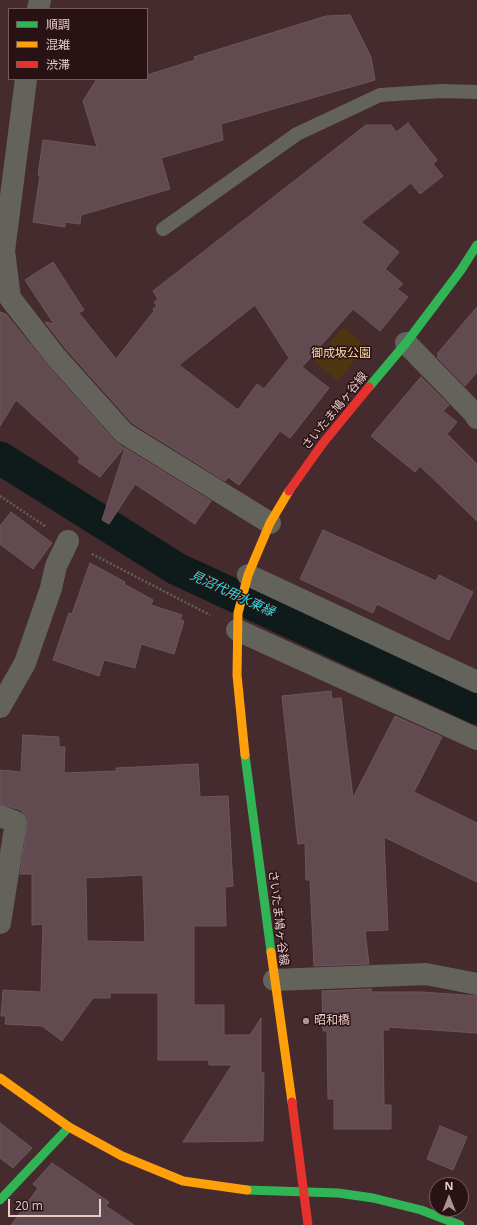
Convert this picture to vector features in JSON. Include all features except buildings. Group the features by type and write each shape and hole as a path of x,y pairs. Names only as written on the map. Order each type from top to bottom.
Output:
{"main road":[{"name":"さいたま鳩ヶ谷線","path":"308,1225 244,747 237,675 238,621 246,580 270,523 291,487 323,443 406,343 461,270 477,245"},
{"path":"0,1078 69,1127 122,1156 183,1181 239,1190 338,1193 373,1198 421,1210 460,1225"},
{"path":"0,1200 69,1127"}],"street":[{"path":"26,80 4,251 5,296 55,356 124,433 270,523"},
{"path":"406,343 474,413 477,418"},
{"path":"0,707 24,663 51,588 56,566 68,541"},
{"path":"246,580 477,682"},
{"path":"238,621 477,739"},
{"path":"0,816 16,822 0,923"},
{"path":"274,980 426,974 477,984"}],"lane":[{"path":"163,229 298,134 380,95 442,91 477,92"}],"path":[{"path":"0,496 68,541 238,621"}],"green space":[{"name":"御成坂公園","path":"343,327 366,346 338,381 315,362"}],"waterway":[{"name":"見沼代用水東縁","path":"0,458 177,569 477,708"}],"traffic: fast":[{"path":"369,387 406,343 461,270 477,245"},
{"path":"245,755 271,952"},
{"path":"0,1200 69,1127"},
{"path":"247,1190 338,1193 373,1198 421,1210 460,1225"}],"traffic: slow":[{"path":"245,755 237,675 238,613 248,575 270,523 289,491"},
{"path":"271,952 292,1102"},
{"path":"0,1078 69,1127 122,1156 183,1181 247,1190"}],"traffic: jam":[{"path":"289,491 323,443 369,387"},
{"path":"292,1102 308,1225"}],"place":[{"name":"昭和橋","path":"306,1021"}]}
